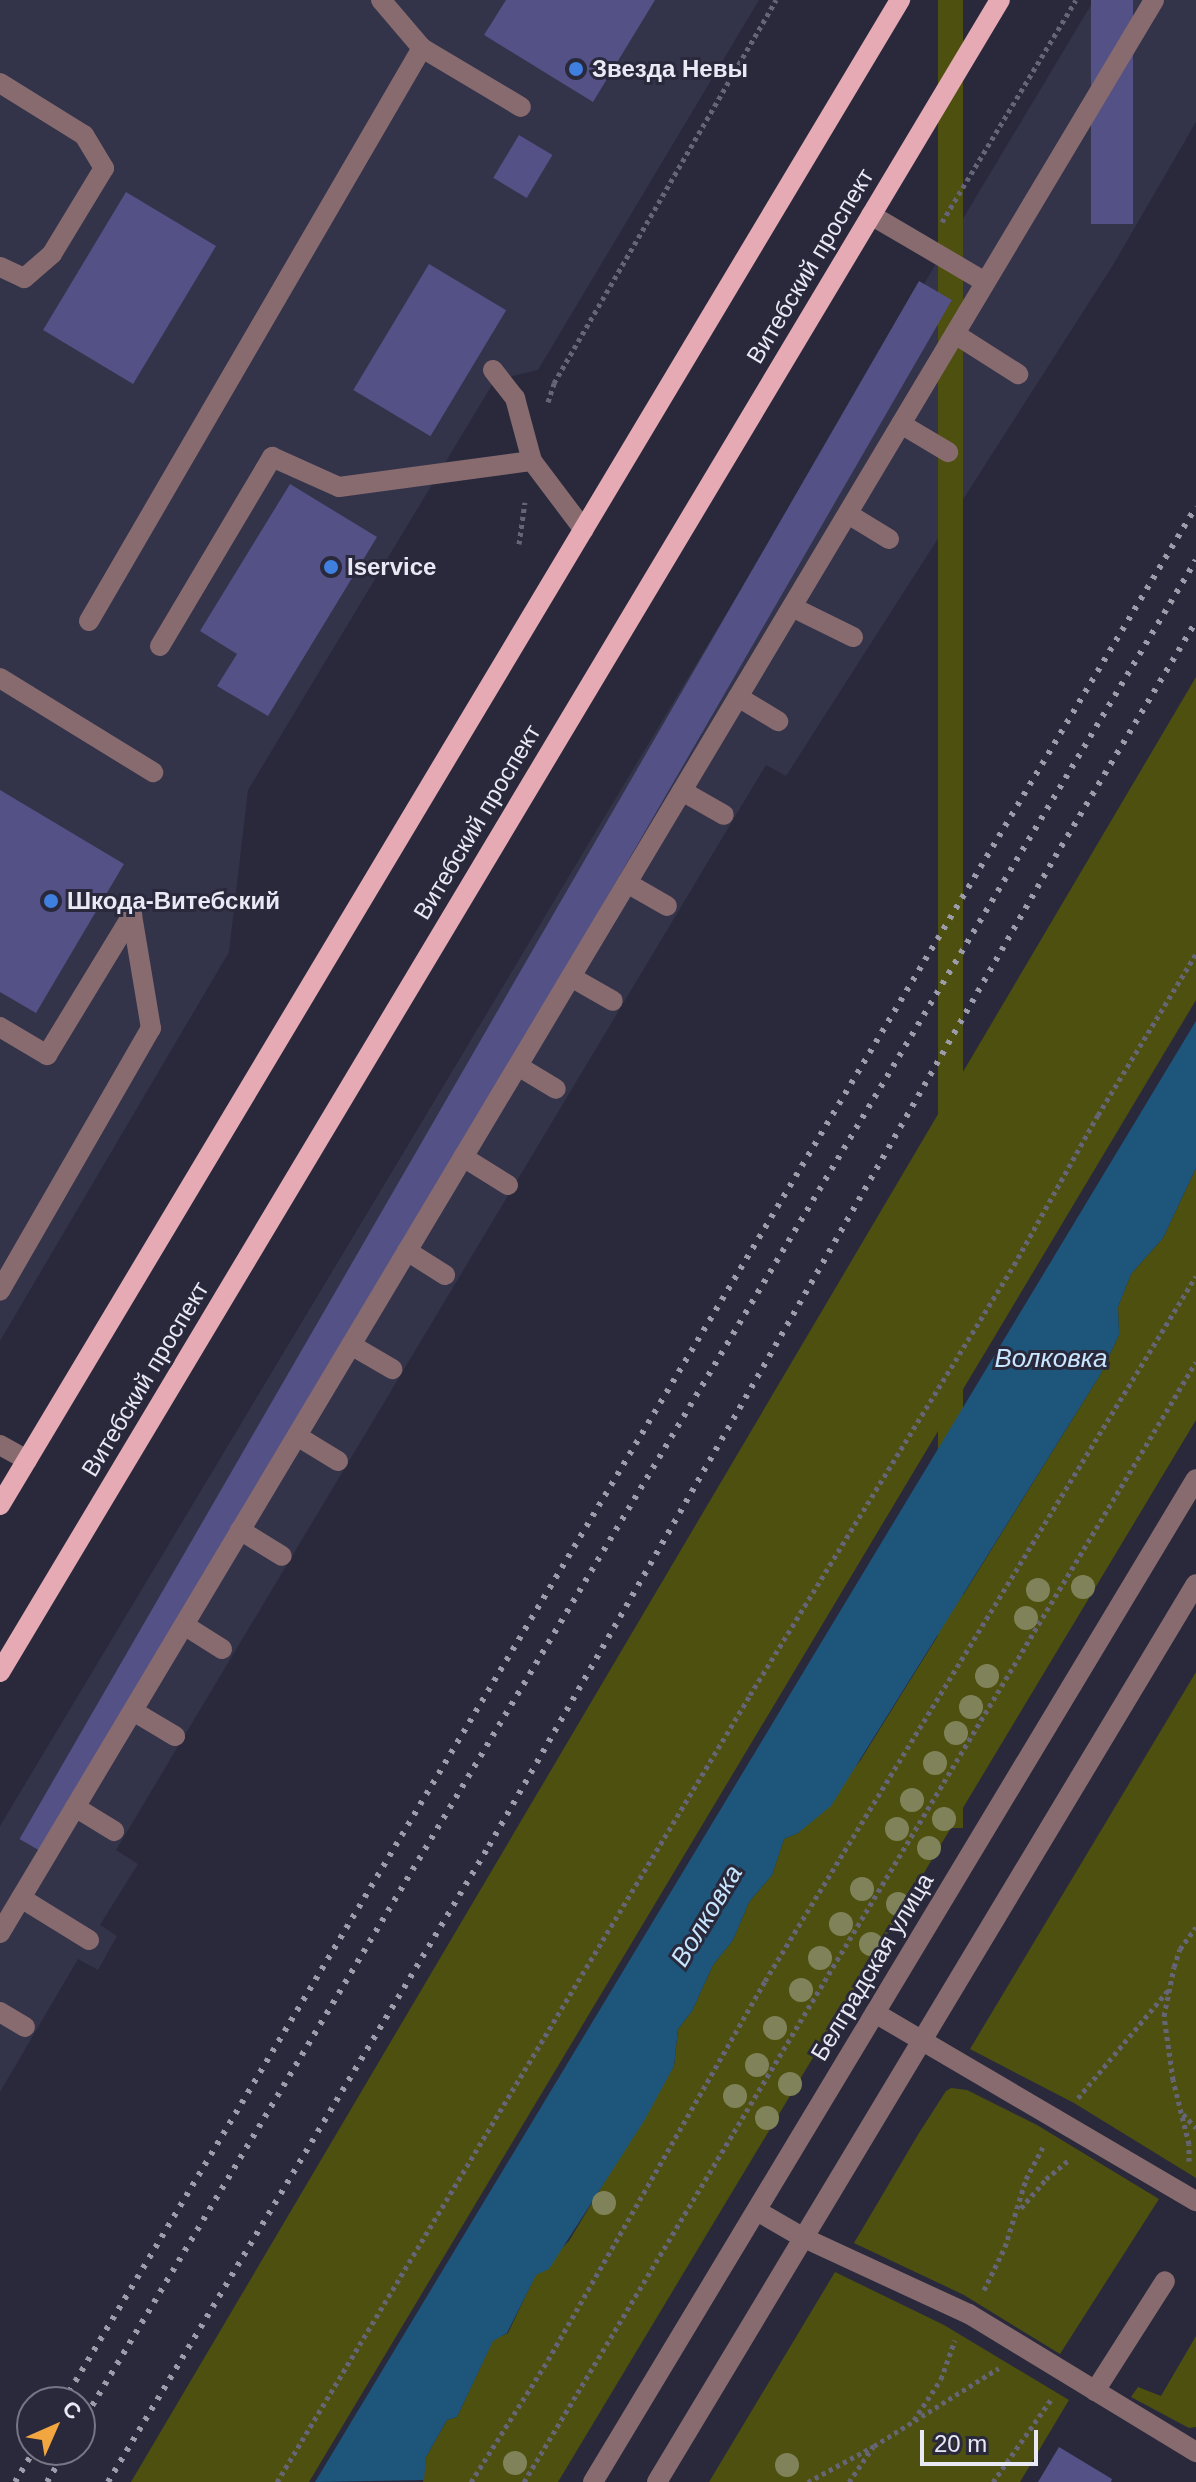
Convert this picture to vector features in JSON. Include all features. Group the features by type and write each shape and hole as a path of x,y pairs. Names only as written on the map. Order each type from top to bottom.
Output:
{"main road":[{"path":"0,1505 900,0"},
{"name":"Витебский проспект","path":"0,1672 1000,0"}],"street":[{"path":"0,1933 1154,0"},
{"path":"390,4 422,48 521,107"},
{"path":"89,621 422,48"},
{"path":"0,83 84,135 104,168 52,254 24,278 0,267"},
{"path":"871,215 985,282"},
{"path":"955,334 1018,374"},
{"path":"493,370 515,398 532,461 584,530"},
{"path":"901,424 948,452"},
{"path":"160,646 272,457 339,487 532,461"},
{"path":"848,514 889,539"},
{"path":"792,607 853,637"},
{"path":"0,678 153,772"},
{"path":"738,697 778,721"},
{"path":"682,791 724,815"},
{"path":"627,883 667,906"},
{"path":"0,1027 47,1055 132,915 151,1028 0,1291"},
{"path":"571,977 613,1001"},
{"path":"518,1066 556,1089"},
{"path":"463,1157 508,1185"},
{"path":"407,1251 445,1275"},
{"path":"351,1345 392,1369"},
{"path":"297,1436 338,1461"},
{"path":"0,1445 27,1460"},
{"name":"Белградская улица","path":"593,2482 1196,1479"},
{"path":"240,1530 282,1556"},
{"path":"657,2482 1196,1584"},
{"path":"184,1625 222,1649"},
{"path":"133,1711 175,1736"},
{"path":"75,1807 114,1831"},
{"path":"21,1898 89,1940"},
{"path":"0,2012 25,2027"},
{"path":"875,2013 1191,2197"},
{"path":"757,2211 802,2237 969,2314 1196,2452"},
{"path":"1095,2391 1165,2281"}],"path":[{"path":"546,409 554,383 776,0"},
{"path":"927,248 1076,0"},
{"path":"519,544 532,461"},
{"path":"277,2482 750,1695 1014,1265 1098,1115 1196,954"},
{"path":"471,2482 548,2360 765,1981 1196,1276"},
{"path":"524,2482 1196,1362"},
{"path":"1191,2197 1189,2144 1173,2080 1165,2025 1169,1989 1180,1949 1196,1927"},
{"path":"914,2420 941,2379 969,2314 992,2275 1018,2212 1033,2162 1060,2121 1144,2015 1169,1989"},
{"path":"1183,2114 1196,2128"},
{"path":"1018,2212 1046,2179 1090,2138"},
{"path":"808,2482 874,2446 1025,2348"},
{"path":"993,2482 1069,2375"},
{"path":"849,2482 874,2446"}],"shaded area":[{"path":"0,0 759,0 538,370 495,380 248,790 229,952 0,1341"},
{"path":"938,0 963,0 963,1828 938,1828"},
{"path":"1094,0 1196,0 1196,122 1113,265 786,776 766,765 116,1850 138,1864 100,1925 117,1936 98,1970 78,1959 0,2092 0,1826"},
{"path":"1196,677 1196,1000 309,2482 131,2482"},
{"path":"1196,1168 1196,1420 558,2482 423,2482 426,2457 447,2420 457,2417 493,2340 508,2333 536,2274 569,2241 674,2066 678,2029 692,2011 713,1965 733,1940 749,1902 772,1875 784,1839 798,1833 860,1761 1100,1375 1119,1335 1118,1307 1131,1274 1163,1238"},
{"path":"1196,1672 1196,2178 1074,2103 970,2049"},
{"path":"951,2088 967,2090 1037,2125 1159,2199 1060,2354 964,2295 854,2243 919,2133"},
{"path":"835,2272 944,2325 1069,2400 1020,2482 709,2482"},
{"path":"1196,2336 1196,2427 1189,2428 1131,2397 1138,2387 1161,2396"}],"water":[{"name":"Волковка","path":"1196,1021 1196,1168 1163,1238 1131,1274 1118,1307 1119,1335 1100,1375 831,1806 798,1833 784,1839 772,1875 749,1902 733,1940 713,1965 692,2011 678,2029 674,2066 644,2121 549,2269 536,2275 507,2333 493,2341 457,2417 447,2420 426,2457 424,2480 315,2482"}],"building":[{"name":"Звезда Невы","path":"506,0 655,0 593,102 484,35"},
{"path":"1091,0 1133,0 1133,224 1091,224"},
{"path":"519,135 552,155 527,198 493,178"},
{"path":"126,192 216,246 133,384 43,330"},
{"path":"429,264 506,310 430,436 353,390"},
{"path":"919,281 952,300 52,1858 20,1839"},
{"path":"290,484 377,537 268,716 217,686 237,654 200,631"},
{"name":"Шкода-Витебский","path":"0,790 124,864 36,1013 0,992"},
{"path":"1059,2447 1112,2479 1111,2482 1038,2482"}],"railway":[{"path":"73,2386 1196,507"},
{"path":"96,2399 1196,560"},
{"path":"108,2482 489,1846 1055,857 1196,621"},
{"path":"15,2482 24,2466"},
{"path":"47,2482 56,2466"}],"place":[{"name":"Звезда Невы","path":"576,69"},
{"name":"Iservice","path":"331,567"},
{"name":"Шкода-Витебский","path":"51,901"}]}
